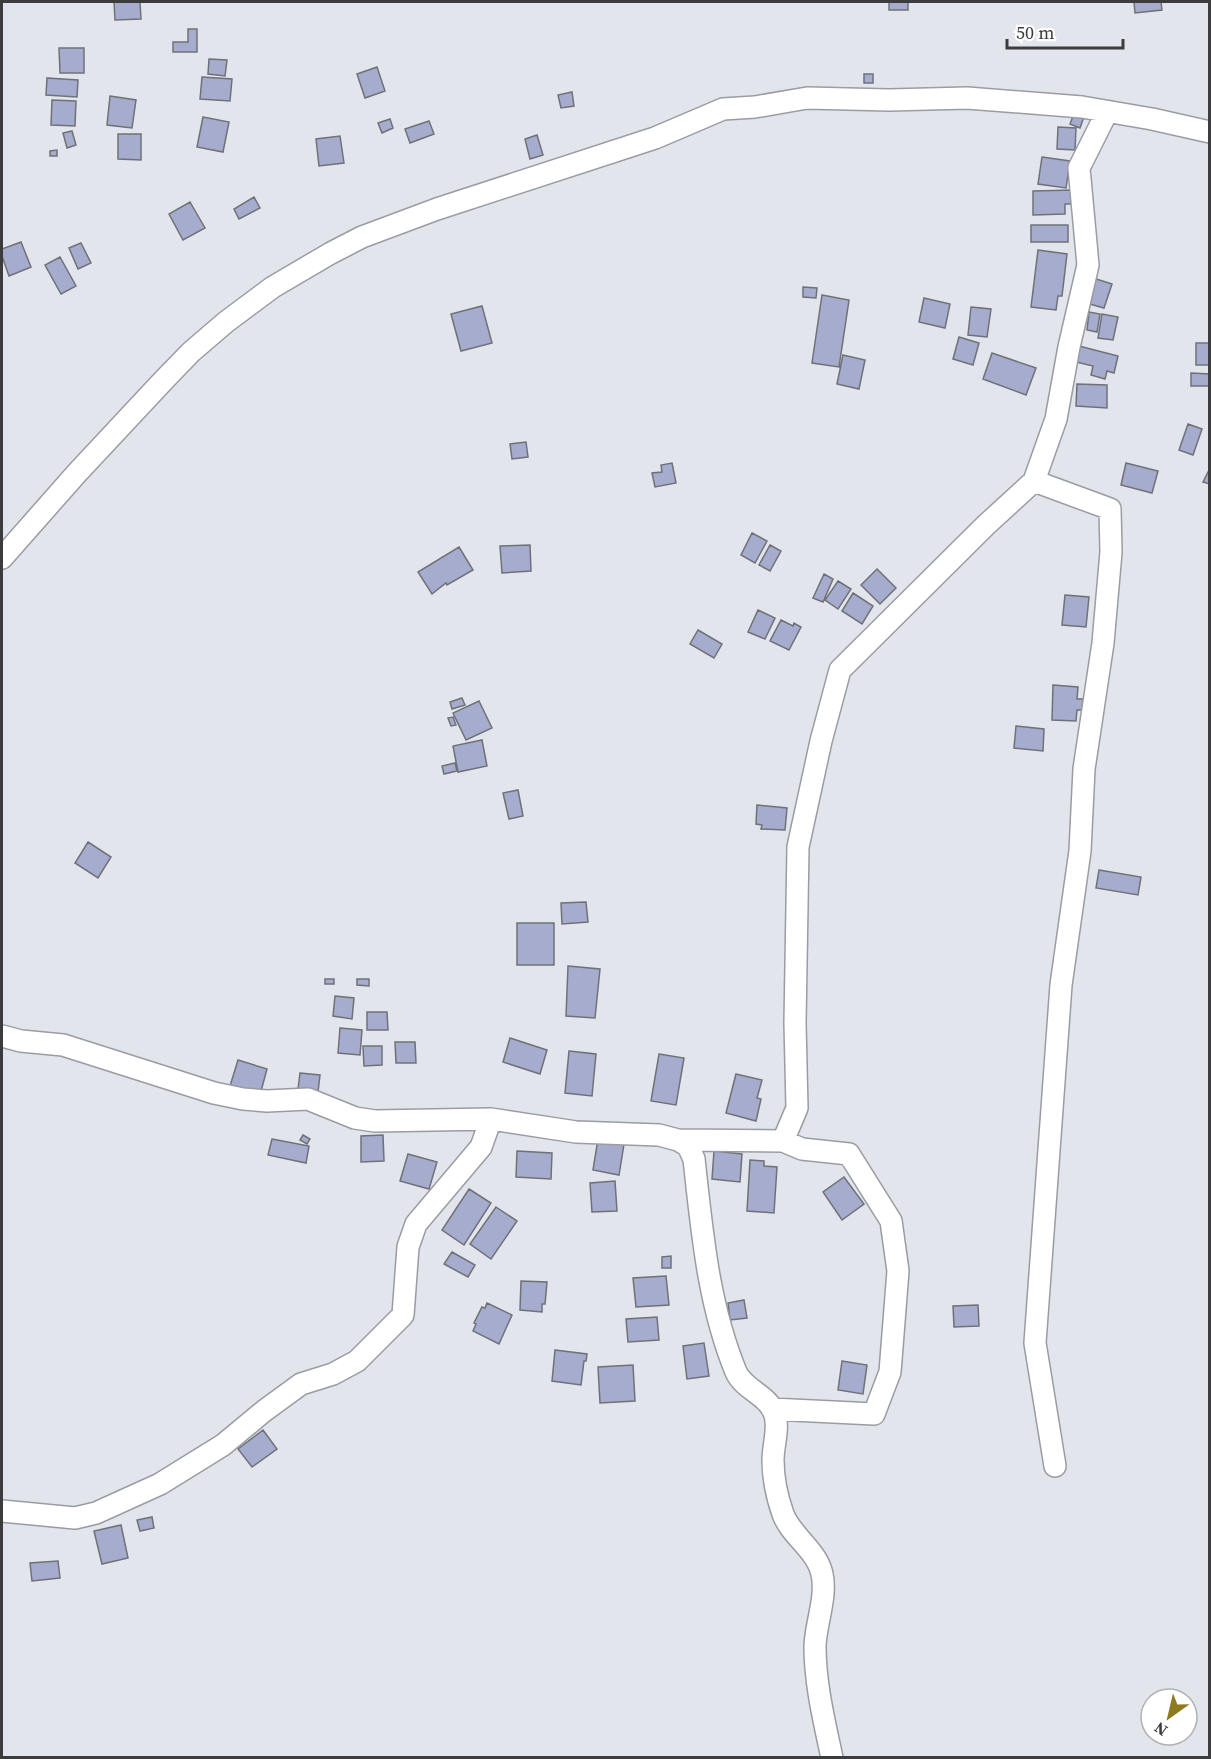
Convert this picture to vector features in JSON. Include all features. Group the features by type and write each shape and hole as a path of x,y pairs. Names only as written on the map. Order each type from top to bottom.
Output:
{"street":[{"path":"2,558 76,473 191,352 273,287 362,237 436,209 655,138 723,109 755,107 807,98 889,100 967,98 1082,108 1152,119 1209,132"},
{"path":"783,1141 797,1108 795,1023 798,847 821,741 840,670 986,525 1034,481 1056,419 1069,346 1088,265 1080,168 1107,112"},
{"path":"1034,481 1110,509 1111,552 1103,644 1084,769 1080,851 1061,985 1035,1343 1055,1466"},
{"path":"2,1036 21,1041 63,1045 214,1093 267,1101 308,1099 355,1118 375,1120 491,1119 576,1132 659,1135 678,1140 783,1141 802,1149 849,1154 891,1221 898,1271 890,1371 874,1414 772,1409"},
{"path":"2,1511 75,1518 96,1513 160,1484 223,1445 301,1384 333,1374 357,1361 403,1315 408,1247 416,1224 481,1147 491,1119"},
{"path":"678,1140 688,1146 694,1159 712,1295 732,1361 738,1375 767,1401 776,1417 773,1461 777,1495 783,1515 790,1529 817,1562 822,1573 823,1590 815,1642 815,1668 832,1758"}],"building":[{"path":"114,2 140,2 141,19 115,20"},
{"path":"889,2 908,2 908,10 889,10"},
{"path":"1134,2 1161,2 1162,10 1135,13"},
{"path":"188,29 197,29 197,52 173,52 173,42 188,42"},
{"path":"59,48 84,48 84,73 60,73"},
{"path":"209,59 227,60 225,76 208,74"},
{"path":"377,67 385,91 365,98 357,74"},
{"path":"864,74 873,74 873,83 864,83"},
{"path":"202,77 232,79 230,101 200,99"},
{"path":"47,78 78,80 77,97 46,95"},
{"path":"572,92 574,106 561,108 558,95"},
{"path":"110,96 136,100 132,128 107,125"},
{"path":"52,100 76,101 75,126 51,125"},
{"path":"1075,111 1085,114 1080,128 1070,124"},
{"path":"203,117 229,122 223,152 197,147"},
{"path":"390,119 393,128 382,133 378,123"},
{"path":"429,121 434,134 410,143 405,129"},
{"path":"1058,127 1076,128 1075,150 1057,149"},
{"path":"72,131 76,145 67,148 63,133"},
{"path":"118,134 141,134 141,160 118,159"},
{"path":"537,135 543,155 530,159 525,139"},
{"path":"340,136 344,163 319,166 316,139"},
{"path":"57,150 57,156 50,156 50,151"},
{"path":"1042,157 1070,161 1066,188 1038,184"},
{"path":"1073,190 1073,204 1065,204 1065,214 1033,215 1033,191"},
{"path":"254,197 260,208 239,219 234,209"},
{"path":"190,202 205,228 183,240 169,214"},
{"path":"1031,225 1068,225 1068,242 1031,242"},
{"path":"21,242 31,267 9,276 2,249"},
{"path":"81,243 91,263 78,269 69,248"},
{"path":"1038,250 1067,254 1062,296 1058,296 1056,310 1031,307"},
{"path":"60,257 76,286 61,294 45,265"},
{"path":"1093,278 1112,284 1104,308 1086,303"},
{"path":"803,287 817,288 816,298 803,297"},
{"path":"822,295 849,300 839,367 812,363"},
{"path":"924,298 950,304 945,328 919,322"},
{"path":"482,306 492,343 461,351 451,314"},
{"path":"971,307 991,309 987,337 968,335"},
{"path":"1089,312 1100,314 1097,332 1087,330"},
{"path":"1102,314 1118,317 1113,340 1098,338"},
{"path":"959,337 979,343 973,365 953,359"},
{"path":"1196,343 1210,343 1210,365 1196,365"},
{"path":"1079,346 1118,356 1114,373 1107,371 1105,379 1091,375 1093,366 1076,362"},
{"path":"992,353 1036,368 1026,395 983,379"},
{"path":"843,355 865,360 859,389 837,384"},
{"path":"1191,373 1210,374 1210,386 1191,386"},
{"path":"1077,384 1107,385 1107,408 1076,406"},
{"path":"1188,424 1202,429 1193,455 1179,450"},
{"path":"526,442 528,457 512,459 510,444"},
{"path":"672,463 676,483 655,487 652,473 662,472 661,465"},
{"path":"1126,463 1158,471 1152,493 1121,485"},
{"path":"1210,468 1210,484 1203,482"},
{"path":"752,533 767,541 755,563 741,555"},
{"path":"530,545 531,571 502,573 500,546"},
{"path":"770,545 781,551 770,571 759,565"},
{"path":"459,547 473,570 447,585 446,583 432,594 418,572"},
{"path":"877,569 896,588 880,604 861,585"},
{"path":"824,574 833,579 823,602 813,598"},
{"path":"838,581 851,589 838,609 825,600"},
{"path":"853,593 873,606 862,624 842,611"},
{"path":"1065,595 1089,597 1086,627 1062,625"},
{"path":"758,610 775,618 765,639 748,632"},
{"path":"781,620 801,627 789,650 770,641"},
{"path":"698,630 722,644 714,658 690,644"},
{"path":"1053,685 1078,687 1077,699 1083,699 1082,710 1077,710 1076,721 1052,720"},
{"path":"462,698 465,705 452,709 450,702"},
{"path":"479,701 492,728 466,740 453,713"},
{"path":"453,717 456,725 451,726 448,718"},
{"path":"1016,726 1044,729 1043,751 1014,748"},
{"path":"482,740 487,766 458,772 453,746"},
{"path":"455,763 457,771 444,774 442,766"},
{"path":"518,790 523,816 509,819 503,793"},
{"path":"757,805 787,808 785,830 761,829 762,825 756,824"},
{"path":"88,842 111,857 98,878 75,863"},
{"path":"1099,870 1141,877 1138,895 1096,888"},
{"path":"586,902 588,922 562,924 561,903"},
{"path":"517,923 554,923 554,965 517,965"},
{"path":"568,966 600,969 595,1018 566,1016"},
{"path":"325,979 334,979 334,984 325,984"},
{"path":"357,979 369,979 369,986 357,985"},
{"path":"335,996 354,998 352,1019 333,1016"},
{"path":"367,1012 387,1012 388,1030 367,1030"},
{"path":"340,1028 362,1030 360,1055 338,1053"},
{"path":"510,1038 547,1050 540,1074 503,1062"},
{"path":"395,1042 415,1042 416,1063 396,1063"},
{"path":"363,1046 382,1046 382,1065 364,1066"},
{"path":"569,1051 596,1054 592,1096 565,1093"},
{"path":"659,1054 684,1058 676,1105 651,1101"},
{"path":"238,1060 267,1069 260,1095 230,1086"},
{"path":"300,1073 320,1075 318,1092 298,1089"},
{"path":"736,1074 762,1080 757,1098 761,1099 756,1121 726,1113"},
{"path":"303,1135 310,1139 307,1144 300,1140"},
{"path":"383,1135 384,1161 361,1162 361,1136"},
{"path":"272,1139 309,1146 306,1163 268,1155"},
{"path":"598,1139 624,1144 619,1175 593,1170"},
{"path":"517,1151 552,1153 551,1179 516,1177"},
{"path":"714,1151 742,1154 740,1182 712,1179"},
{"path":"408,1154 437,1162 429,1189 400,1181"},
{"path":"750,1160 764,1161 764,1166 777,1167 774,1213 747,1211"},
{"path":"844,1177 864,1204 842,1220 823,1192"},
{"path":"615,1181 617,1211 592,1212 590,1183"},
{"path":"469,1189 491,1203 464,1245 442,1230"},
{"path":"496,1207 517,1221 491,1259 470,1244"},
{"path":"452,1252 475,1265 468,1277 444,1264"},
{"path":"671,1256 671,1268 662,1268 662,1257"},
{"path":"666,1276 669,1305 636,1307 633,1278"},
{"path":"521,1281 547,1282 542,1312 520,1310"},
{"path":"744,1300 747,1318 730,1320 728,1303"},
{"path":"487,1303 512,1315 499,1344 473,1331 476,1324 474,1323 482,1307 485,1308"},
{"path":"978,1305 979,1326 954,1327 953,1306"},
{"path":"657,1317 659,1340 628,1342 626,1319"},
{"path":"704,1343 709,1376 687,1379 683,1346"},
{"path":"555,1350 587,1354 581,1385 552,1381"},
{"path":"842,1361 867,1365 863,1394 838,1390"},
{"path":"633,1365 635,1401 600,1403 598,1367"},
{"path":"263,1430 277,1449 252,1467 238,1449"},
{"path":"152,1517 154,1528 140,1531 137,1520"},
{"path":"121,1525 128,1558 102,1564 94,1531"},
{"path":"58,1561 60,1578 32,1581 30,1563"}]}
